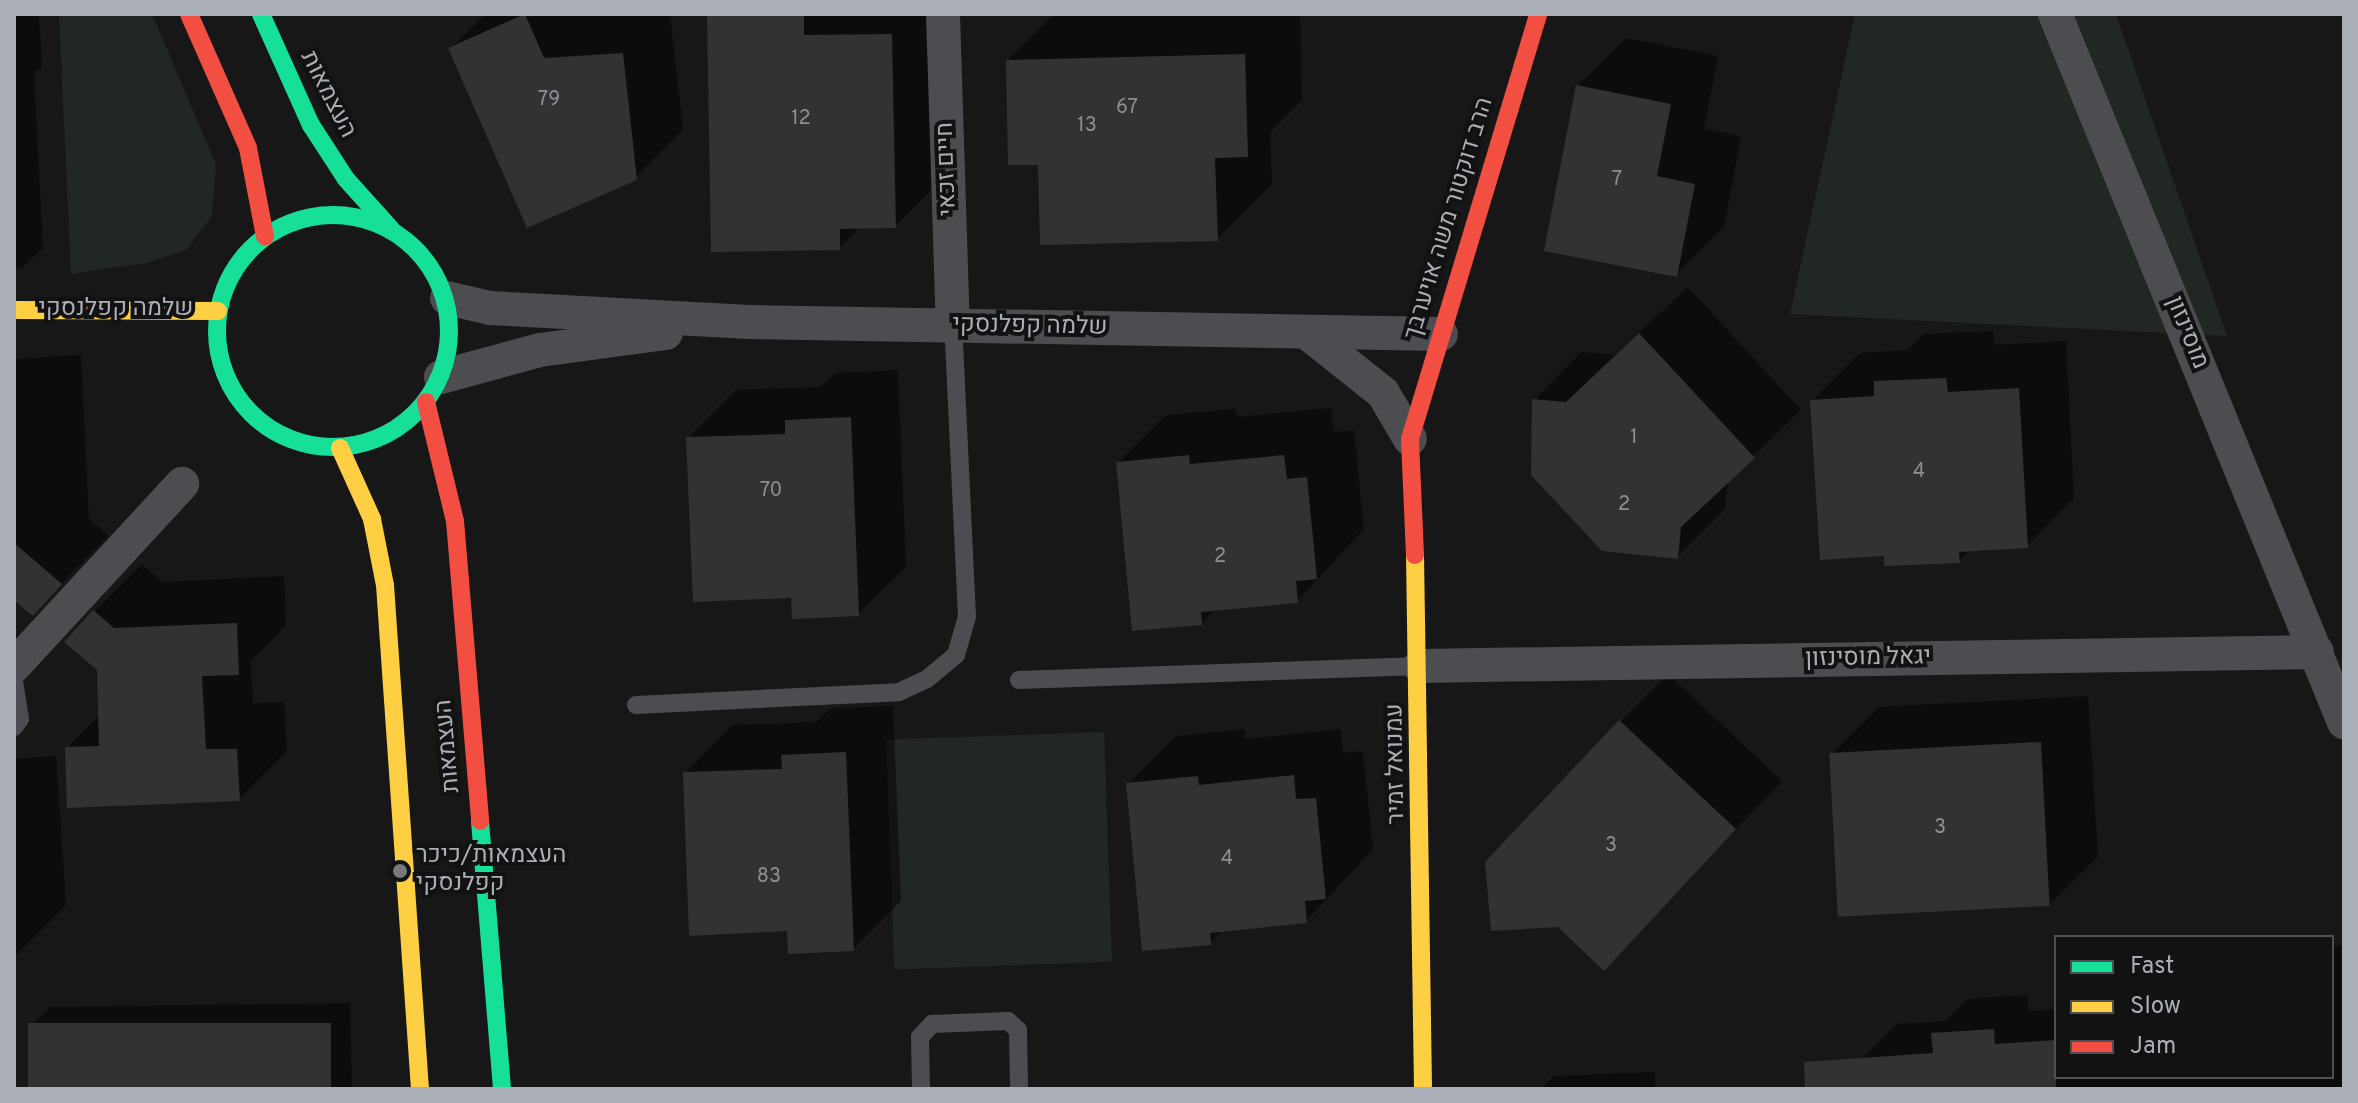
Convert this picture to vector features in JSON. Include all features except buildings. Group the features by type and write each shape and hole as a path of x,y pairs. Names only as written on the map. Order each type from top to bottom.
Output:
{"main road":[{"path":"189,14 248,148 265,236"},
{"name":"העצמאות","path":"261,14 311,125 346,179 391,229"},
{"name":"הרב דוקטור משה אויערבך","path":"1410,439 1538,14"},
{"path":"327,214 359,216 391,229 419,251 447,298 449,348 434,390 402,426 372,442 340,448 304,444 271,430 243,406 226,377 220,355 218,311 227,282 265,236 294,220 327,214"},
{"name":"שלמה קפלנסקי","path":"14,310 218,311"},
{"name":"העצמאות","path":"434,390 455,521 502,1089"},
{"name":"עמנואל זמיר","path":"1410,439 1420,666 1423,1089"},
{"path":"340,448 372,519 385,585 420,1089"}],"street":[{"name":"חיים זכאי","path":"943,14 953,325"},
{"name":"מוסינזון","path":"2055,14 2344,722"},
{"name":"שלמה קפלנסקי","path":"447,298 490,308 750,322 1310,335 1441,334"},
{"name":"שלמה קפלנסקי","path":"434,390 540,350 750,322"},
{"path":"1310,335 1383,393 1410,439"},
{"path":"14,666 182,484"},
{"name":"יגאל מוסינזון","path":"1420,666 2317,652"}],"lane":[{"path":"636,705 899,692 927,679 956,655 967,617 953,325"},
{"path":"1019,680 1420,666"},
{"path":"14,681 20,719 14,727"},
{"path":"921,1089 920,1037 932,1024 1008,1021 1018,1030 1019,1089"}],"shaded area":[{"path":"59,14 152,14 216,164 212,216 186,250 146,263 71,274"},
{"path":"1855,14 2116,14 2227,336 1790,314"},
{"path":"1104,732 1112,962 894,969 886,740"}],"traffic: fast":[{"path":"261,14 311,125 346,179 391,229"},
{"path":"333,215 378,223 398,234 415,249 430,266 441,286 449,331 441,376 430,396 415,413 398,428 378,439 333,447 288,439 268,428 251,413 236,396 225,376 217,331 225,286 236,266 251,249 268,234 288,223 333,215"},
{"path":"480,821 502,1089"}],"traffic: slow":[{"path":"14,310 218,311"},
{"path":"340,448 372,519 385,585 420,1089"},
{"path":"1415,555 1423,1089"}],"traffic: jam":[{"path":"189,14 248,148 265,236"},
{"path":"1415,555 1410,439 1538,14"},
{"path":"426,402 455,521 480,821"}],"place":[{"name":"העצמאות/כיכר קפלנסקי","path":"400,871"}]}
